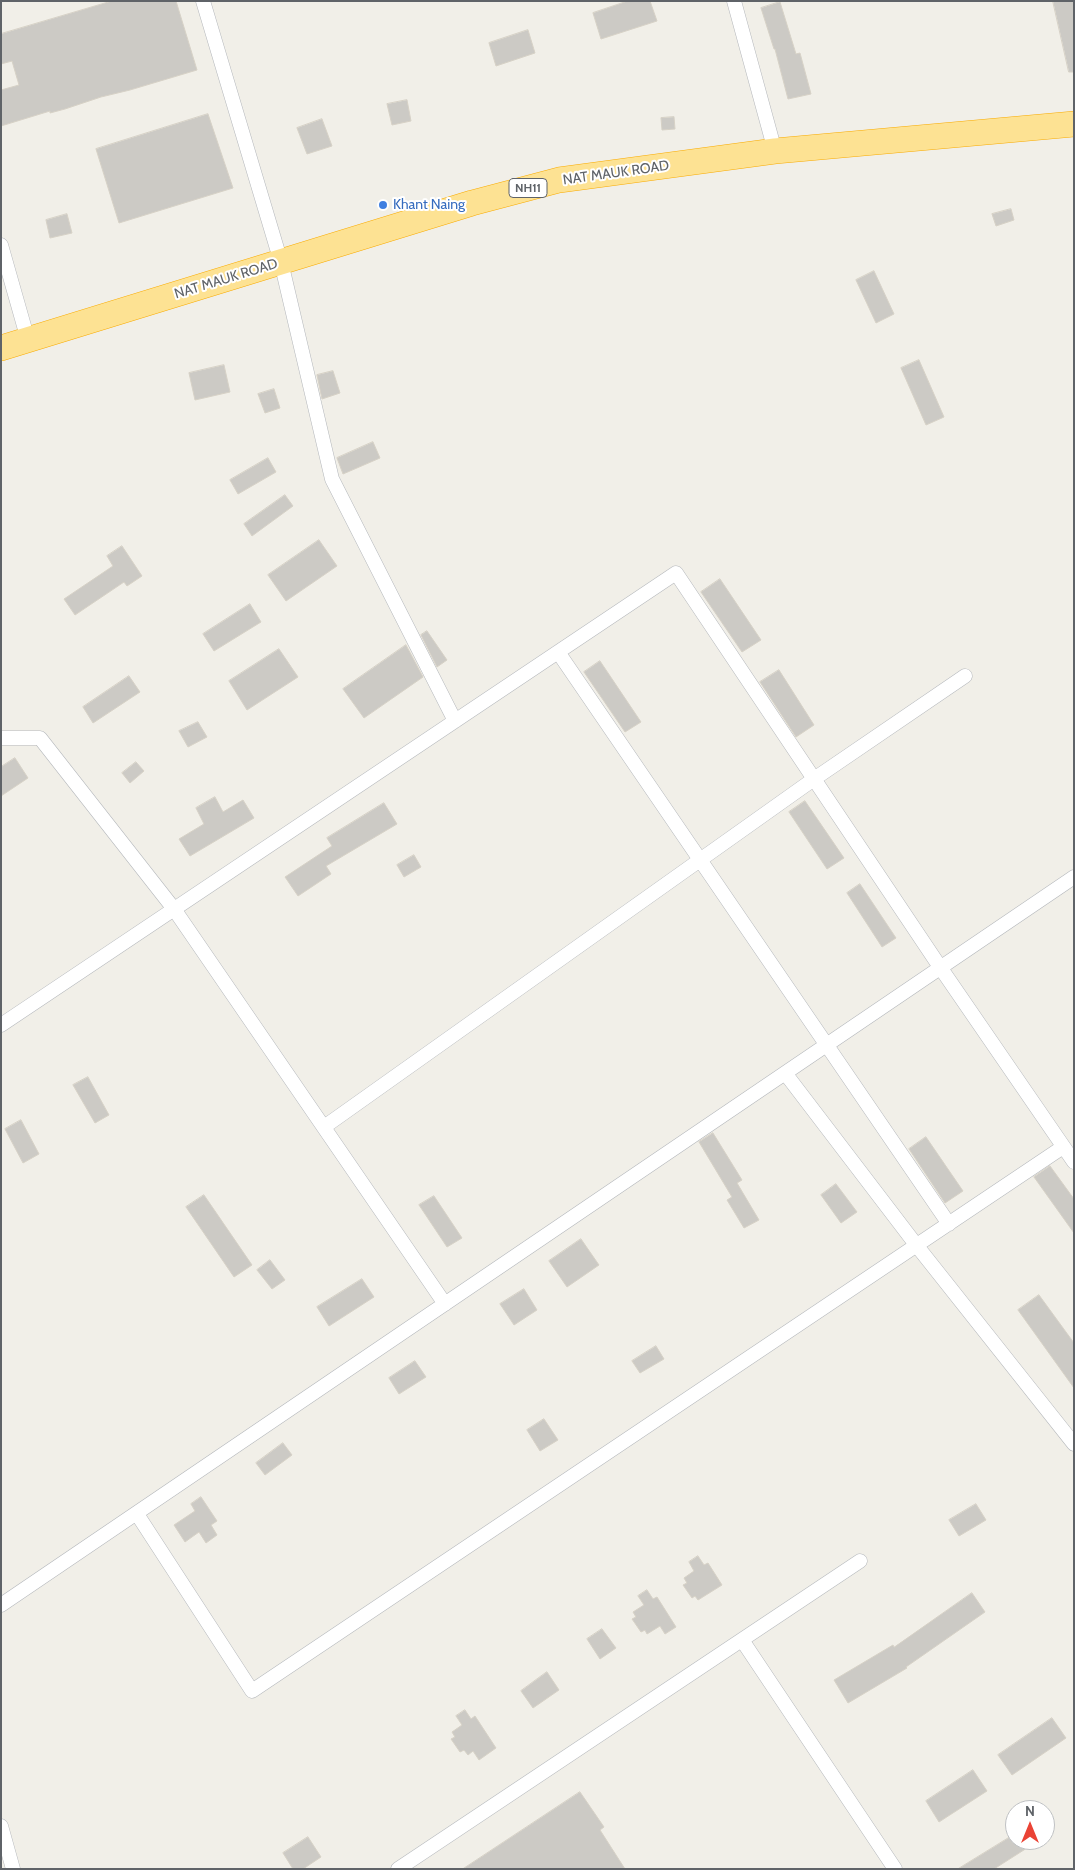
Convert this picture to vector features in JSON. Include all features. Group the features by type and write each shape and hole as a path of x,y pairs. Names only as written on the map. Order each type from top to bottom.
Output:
{"highway":[{"name":"NAT MAUK ROAD","path":"1,348 472,203 559,180 775,151 1074,124"}],"street":[{"path":"203,1 281,262 332,479 455,721"},
{"path":"734,1 775,151"},
{"path":"1,245 28,340"},
{"path":"1,1025 676,573 940,967 1074,1162"},
{"path":"558,652 949,1224"},
{"path":"324,1127 814,779 964,676"},
{"path":"1,738 40,738 174,909 445,1304"},
{"path":"1,1605 1074,877"},
{"path":"785,1073 917,1246 1074,1444"},
{"path":"137,1514 252,1690 1064,1147"},
{"path":"398,1869 860,1561"},
{"path":"742,1640 895,1869"},
{"path":"1,1826 13,1869"}],"building":[{"path":"112,1 176,1 197,70 1,126 1,90 19,85 12,61 1,64 1,34"},
{"path":"628,1 650,1 657,21 601,39 593,13"},
{"path":"1053,1 1074,1 1074,72 1069,72"},
{"path":"780,2 796,54 800,53 811,94 788,99 775,49 761,8"},
{"path":"528,30 535,53 496,66 489,43"},
{"path":"407,100 411,121 392,125 387,104"},
{"path":"208,114 233,188 119,223 96,149"},
{"path":"674,117 675,129 662,130 661,118"},
{"path":"322,119 332,146 307,154 297,128"},
{"path":"1011,209 1014,220 996,226 992,214"},
{"path":"67,214 72,233 50,238 46,220"},
{"path":"874,271 894,314 876,323 856,280"},
{"path":"919,360 944,417 926,425 901,368"},
{"path":"224,365 230,392 195,400 189,373"},
{"path":"333,371 340,393 322,399 317,375"},
{"path":"274,389 280,408 265,413 258,394"},
{"path":"373,442 380,458 343,474 337,458"},
{"path":"268,458 276,472 238,494 230,480"},
{"path":"285,495 293,506 252,536 244,524"},
{"path":"319,540 337,566 286,601 268,575"},
{"path":"122,546 142,576 127,586 124,582 75,615 64,599 113,566 107,556"},
{"path":"720,579 761,640 742,652 701,592"},
{"path":"250,604 261,622 214,651 203,634"},
{"path":"427,631 447,660 437,667 421,635"},
{"path":"406,645 423,677 364,718 343,689"},
{"path":"279,649 298,677 247,710 229,681"},
{"path":"600,661 641,722 625,732 584,672"},
{"path":"779,670 814,725 796,737 760,682"},
{"path":"129,676 140,692 93,723 83,707"},
{"path":"198,722 207,737 188,747 179,731"},
{"path":"15,758 28,778 1,796 1,767"},
{"path":"136,762 144,771 130,783 122,773"},
{"path":"215,797 223,812 243,800 254,818 190,856 179,839 204,824 196,808"},
{"path":"805,801 844,858 827,869 789,812"},
{"path":"384,803 397,824 326,866 331,874 298,896 285,877 332,846 327,838"},
{"path":"414,855 421,867 404,877 397,865"},
{"path":"860,884 896,938 882,947 847,893"},
{"path":"88,1077 109,1115 95,1123 73,1085"},
{"path":"21,1120 39,1154 23,1163 5,1129"},
{"path":"713,1133 742,1180 737,1183 759,1220 744,1228 727,1200 732,1197 699,1142"},
{"path":"926,1137 963,1191 945,1203 909,1149"},
{"path":"1050,1166 1074,1199 1074,1233 1034,1177"},
{"path":"836,1184 857,1212 841,1223 821,1195"},
{"path":"204,1195 252,1265 234,1277 186,1207"},
{"path":"434,1196 462,1238 447,1247 419,1205"},
{"path":"581,1239 599,1265 567,1287 549,1261"},
{"path":"270,1260 285,1280 272,1289 257,1270"},
{"path":"362,1279 374,1297 329,1326 317,1307"},
{"path":"524,1289 537,1310 514,1325 500,1304"},
{"path":"1039,1295 1074,1343 1074,1388 1018,1310"},
{"path":"656,1346 664,1359 640,1373 632,1361"},
{"path":"415,1361 426,1377 399,1394 389,1378"},
{"path":"544,1419 558,1440 540,1451 527,1430"},
{"path":"283,1443 292,1455 265,1475 256,1463"},
{"path":"201,1497 217,1521 211,1525 217,1535 206,1543 199,1532 185,1542 174,1525 195,1511 191,1504"},
{"path":"976,1504 986,1520 959,1536 949,1520"},
{"path":"698,1556 704,1565 708,1563 722,1585 698,1600 695,1596 692,1598 683,1585 687,1583 684,1578 694,1571 689,1562"},
{"path":"647,1590 653,1599 657,1597 676,1627 665,1634 660,1626 647,1634 645,1630 641,1632 632,1619 636,1617 633,1612 644,1605 638,1596"},
{"path":"972,1593 985,1612 907,1668 848,1703 834,1680 893,1645 894,1647"},
{"path":"602,1629 616,1648 600,1659 587,1639"},
{"path":"547,1672 559,1690 533,1708 521,1691"},
{"path":"465,1710 471,1719 475,1716 496,1748 479,1760 473,1751 468,1755 464,1750 460,1752 451,1739 455,1737 452,1732 462,1725 456,1716"},
{"path":"1052,1718 1066,1738 1012,1775 998,1755"},
{"path":"973,1770 987,1791 939,1822 926,1801"},
{"path":"580,1792 604,1827 600,1830 625,1869 463,1869"},
{"path":"308,1837 321,1857 303,1869 293,1869 283,1853"},
{"path":"1005,1840 1005,1850 1024,1850 994,1869 958,1869"}],"place":[{"name":"Khant Naing","path":"383,205"}]}
